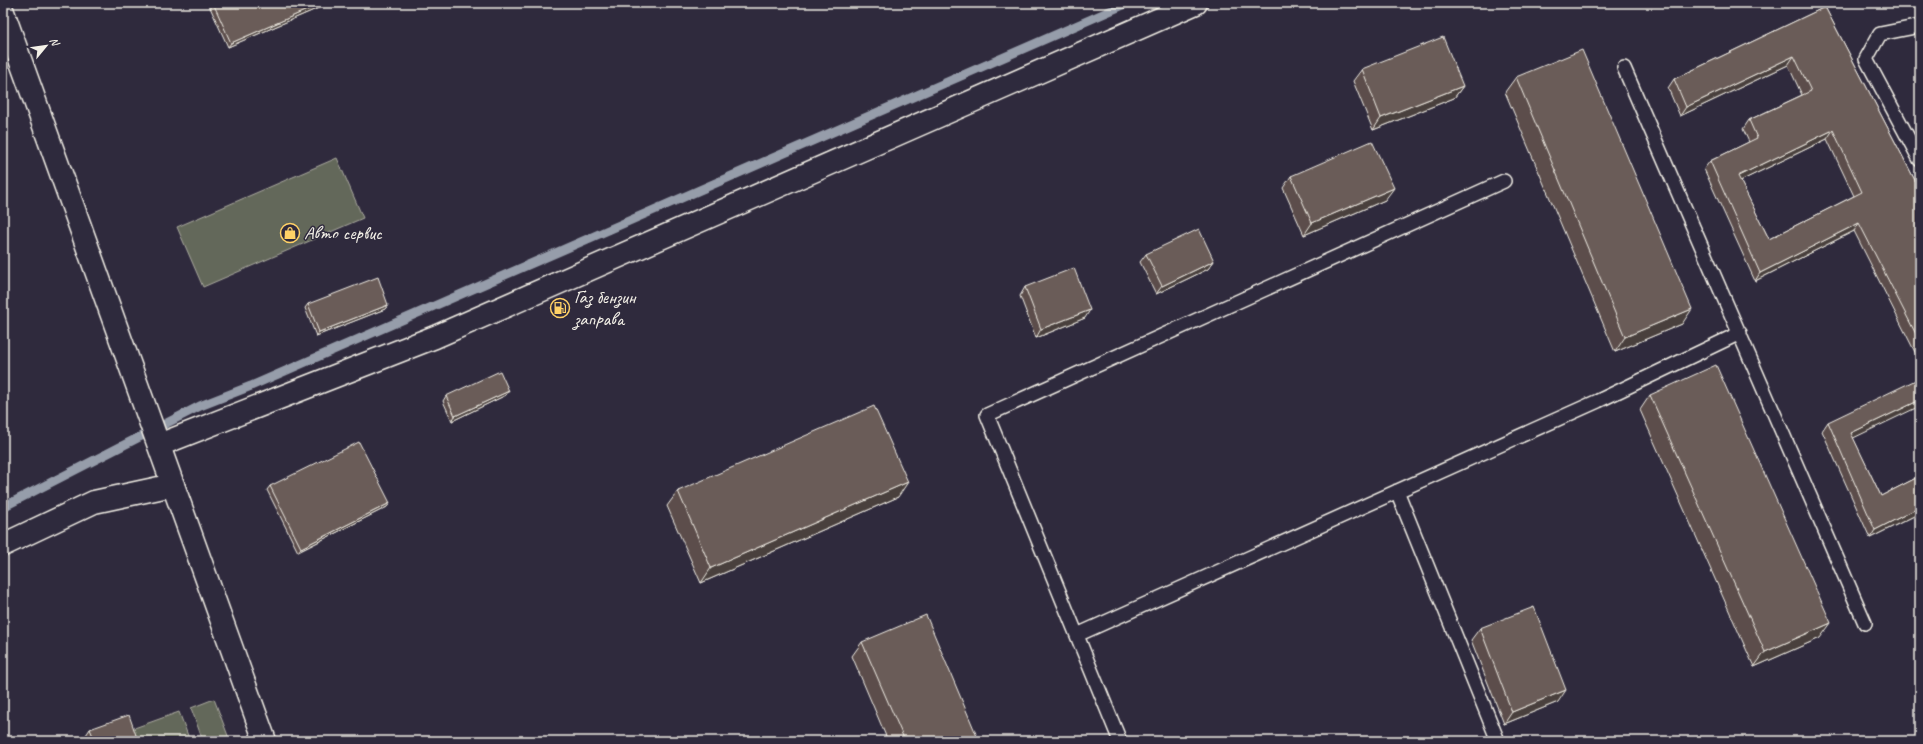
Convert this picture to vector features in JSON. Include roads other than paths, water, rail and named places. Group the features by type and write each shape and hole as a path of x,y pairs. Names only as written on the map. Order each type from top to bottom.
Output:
{"street":[{"path":"158,444 435,338 1196,3"},
{"path":"3,12 266,741"},
{"path":"3,545 94,502 173,485"}],"lane":[{"path":"1920,26 1880,34 1866,59 1920,160"},
{"path":"1624,68 1865,623"},
{"path":"1120,741 987,415 1504,181"},
{"path":"1077,635 1598,401 1740,333"},
{"path":"1397,491 1498,741"}],"waterway":[{"path":"3,507 200,406 251,386 1128,3"}],"place":[{"name":"Авто сервис","path":"290,233"},
{"name":"Газ бензин заправа","path":"560,308"}]}
